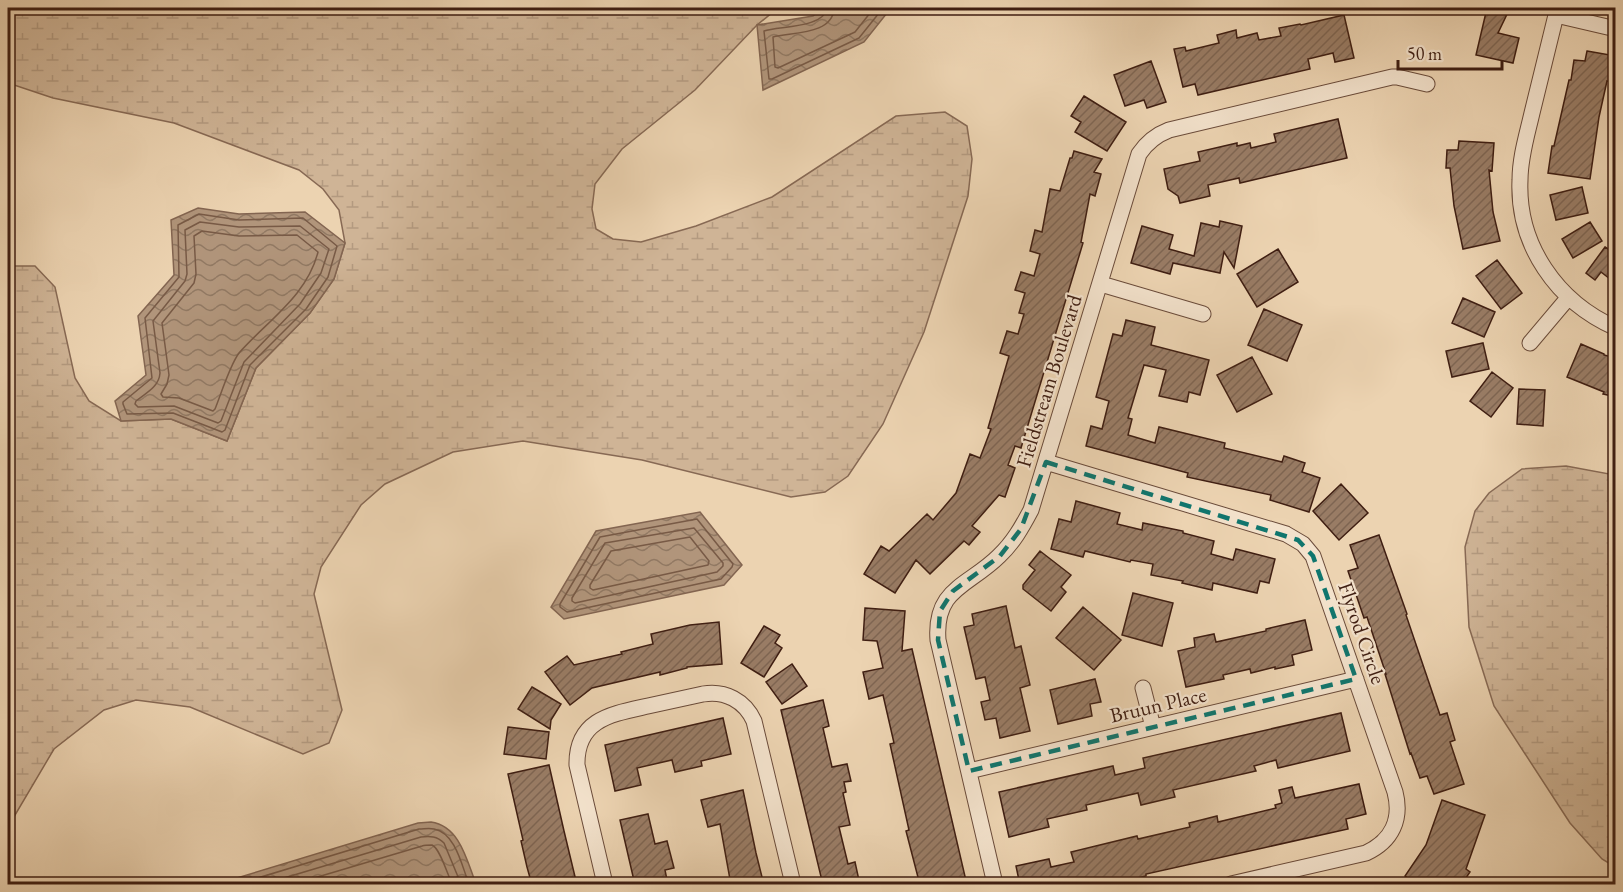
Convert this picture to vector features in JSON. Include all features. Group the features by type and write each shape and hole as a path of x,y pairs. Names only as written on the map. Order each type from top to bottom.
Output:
{"street":[{"path":"1616,30 1556,15 1522,158 1520,180 1520,197 1525,223 1531,243 1546,272 1568,298 1616,328"},
{"name":"Fieldstream Boulevard","path":"995,885 938,640 937,627 940,612 953,591 1005,550 1021,529 1035,500 1137,160 1146,144 1169,130 1392,77 1427,84"},
{"path":"1101,284 1203,314"},
{"path":"1530,344 1568,298"},
{"name":"Flyrod Circle","path":"1046,462 1286,534 1308,548 1315,561 1395,792 1398,811 1392,832 1380,845 1366,852 1231,885"},
{"name":"Bruun Place","path":"969,771 1356,679"},
{"path":"1143,688 1153,727"},
{"path":"605,885 578,765 579,749 584,736 594,724 611,715 714,693 726,695 739,702 754,721 793,885"}],"highlighted area":[{"path":"1046,462 1298,540 1313,556 1356,679 969,771 938,640 940,611 953,591 1000,556 1021,529"}],"green space":[{"path":"8,8 778,8 757,25 695,90 622,149 595,184 592,209 596,229 613,239 641,242 696,226 772,197 896,116 945,112 967,126 972,159 968,196 924,332 883,424 848,476 825,492 791,497 642,460 523,441 453,452 385,484 361,505 321,567 314,594 342,710 329,743 303,754 190,707 136,700 104,710 54,749 8,827 8,266 35,266 55,287 75,378 89,401 121,421 171,419 227,441 256,368 310,313 334,279 345,243 339,210 323,189 299,170 174,123 53,98 8,83"},
{"path":"1566,466 1615,475 1615,867 1602,859 1570,823 1494,706 1469,627 1465,547 1475,511 1489,493 1522,469"}],"water":[{"path":"824,8 891,8 864,42 763,90 757,25 813,16"},
{"path":"198,208 239,214 305,212 345,243 334,279 310,313 256,368 227,441 171,419 121,421 115,401 146,375 138,316 174,275 171,220"},
{"path":"700,512 742,565 724,585 564,619 551,607 596,531"},
{"path":"431,822 441,825 456,837 476,884 217,884 418,823"}],"building":[{"path":"1487,8 1510,8 1498,33 1519,38 1513,63 1476,55"},
{"path":"1344,15 1354,58 1335,62 1333,53 1308,59 1310,69 1198,95 1195,84 1183,87 1174,49 1185,47 1186,51 1219,43 1217,35 1236,30 1237,38 1257,33 1259,40 1281,36 1279,28"},
{"path":"1587,51 1616,56 1612,82 1607,81 1599,117 1590,179 1548,173 1552,146 1554,146 1569,80 1571,80 1574,60 1585,61"},
{"path":"1151,61 1166,102 1147,108 1144,100 1125,106 1114,75"},
{"path":"1084,96 1126,122 1107,151 1075,132 1081,122 1071,116"},
{"path":"1338,119 1347,158 1240,183 1239,178 1208,185 1210,196 1180,203 1178,196 1168,189 1164,169 1200,161 1198,152 1237,143 1237,146 1250,143 1251,148 1276,142 1274,134"},
{"path":"1459,141 1494,143 1492,171 1489,170 1493,212 1500,241 1463,249 1454,206 1450,168 1446,168 1447,150 1458,150"},
{"path":"1074,151 1102,159 1094,172 1101,174 1095,196 1090,194 1081,242 1083,243 1021,448 1015,446 1008,465 1015,468 1005,497 999,495 972,526 980,532 969,545 964,541 930,574 916,560 895,593 864,574 881,546 889,551 927,514 933,520 956,493 970,454 980,458 991,429 988,428 1009,356 1000,353 1007,331 1018,334 1024,314 1019,313 1025,293 1015,290 1021,272 1034,276 1040,254 1030,251 1035,230 1042,232 1050,189 1060,191"},
{"path":"1582,187 1588,213 1556,220 1550,195"},
{"path":"1220,221 1242,226 1234,268 1224,252 1220,273 1173,263 1170,274 1131,263 1142,226 1173,235 1169,249 1194,256 1201,223 1219,227"},
{"path":"1590,222 1602,241 1573,258 1562,239"},
{"path":"1605,247 1616,254 1616,271 1610,279 1601,272 1595,280 1586,273"},
{"path":"1278,249 1298,282 1257,307 1237,274"},
{"path":"1497,260 1522,293 1501,309 1476,276"},
{"path":"1463,298 1495,312 1484,337 1452,323"},
{"path":"1264,309 1302,325 1287,361 1248,345"},
{"path":"1126,320 1155,327 1151,345 1209,360 1200,395 1189,392 1187,402 1159,396 1166,370 1144,365 1128,418 1132,419 1128,435 1155,443 1159,427 1225,443 1224,448 1282,462 1284,456 1305,463 1302,472 1320,478 1309,512 1270,500 1271,495 1187,477 1188,473 1086,446 1091,426 1102,429 1109,401 1096,397 1113,334 1122,336"},
{"path":"1483,343 1489,369 1452,377 1446,351"},
{"path":"1581,344 1616,358 1616,397 1603,394 1604,392 1567,377"},
{"path":"1252,357 1272,394 1237,412 1217,375"},
{"path":"1492,372 1513,388 1491,417 1470,401"},
{"path":"1519,389 1545,390 1543,426 1517,424"},
{"path":"1341,484 1368,513 1339,540 1313,511"},
{"path":"1076,501 1120,513 1117,524 1142,530 1143,523 1183,531 1183,533 1214,541 1211,554 1233,560 1236,549 1275,559 1269,583 1260,581 1257,593 1213,583 1212,590 1182,583 1183,581 1151,575 1153,564 1131,560 1130,562 1085,551 1083,557 1051,549 1059,519 1071,522"},
{"path":"1379,535 1440,715 1447,713 1455,740 1450,742 1464,784 1434,794 1427,776 1420,778 1410,754 1367,617 1364,618 1348,571 1358,568 1350,545"},
{"path":"1040,551 1071,575 1061,587 1066,592 1051,611 1023,589 1023,585 1035,570 1029,565"},
{"path":"1133,593 1173,603 1162,646 1122,635"},
{"path":"1006,606 1015,648 1021,646 1030,685 1020,688 1030,731 1000,738 996,718 985,720 981,702 990,700 985,677 976,679 964,627 974,625 972,614"},
{"path":"1083,607 1121,640 1094,670 1056,638"},
{"path":"865,608 905,611 902,651 912,649 967,885 920,885 906,831 909,830 890,744 894,743 883,695 869,699 863,672 883,668 877,641 863,640"},
{"path":"1305,620 1312,650 1292,655 1294,665 1251,673 1250,669 1223,675 1224,679 1186,687 1178,651 1195,647 1194,638 1214,634 1216,642"},
{"path":"719,622 722,664 687,667 660,675 660,672 592,688 570,705 545,672 567,656 574,665 653,644 651,634 690,625"},
{"path":"764,626 780,635 775,643 782,648 764,677 741,663"},
{"path":"792,664 807,686 782,704 766,682"},
{"path":"1095,679 1101,702 1090,704 1092,716 1058,724 1050,690"},
{"path":"532,687 561,704 551,720 550,729 518,709"},
{"path":"823,700 829,726 823,728 832,767 847,764 851,781 844,782 846,792 843,793 850,825 839,827 848,864 855,862 860,885 823,885 781,710"},
{"path":"1341,713 1350,751 1278,768 1276,760 1254,766 1256,771 1173,790 1175,797 1141,805 1138,793 1086,805 1087,810 1047,819 1049,827 1009,837 999,792 1113,766 1115,775 1145,768 1143,758"},
{"path":"723,718 731,754 701,761 702,766 675,772 672,760 637,768 641,785 615,791 605,745"},
{"path":"508,727 549,732 546,759 504,754"},
{"path":"549,765 577,885 532,885 527,867 508,774"},
{"path":"1359,784 1366,814 1346,819 1348,829 1146,874 1146,876 1110,885 1020,885 1016,866 1049,859 1051,867 1074,862 1071,852 1137,836 1138,839 1190,827 1189,823 1217,816 1218,822 1276,808 1275,805 1282,803 1279,790 1292,787 1295,798"},
{"path":"743,790 764,885 731,885 720,824 708,827 701,800"},
{"path":"1442,800 1485,815 1466,869 1470,872 1461,885 1418,885 1405,876 1426,845"},
{"path":"648,814 655,844 667,841 674,868 665,870 668,885 635,885 620,820"}]}
